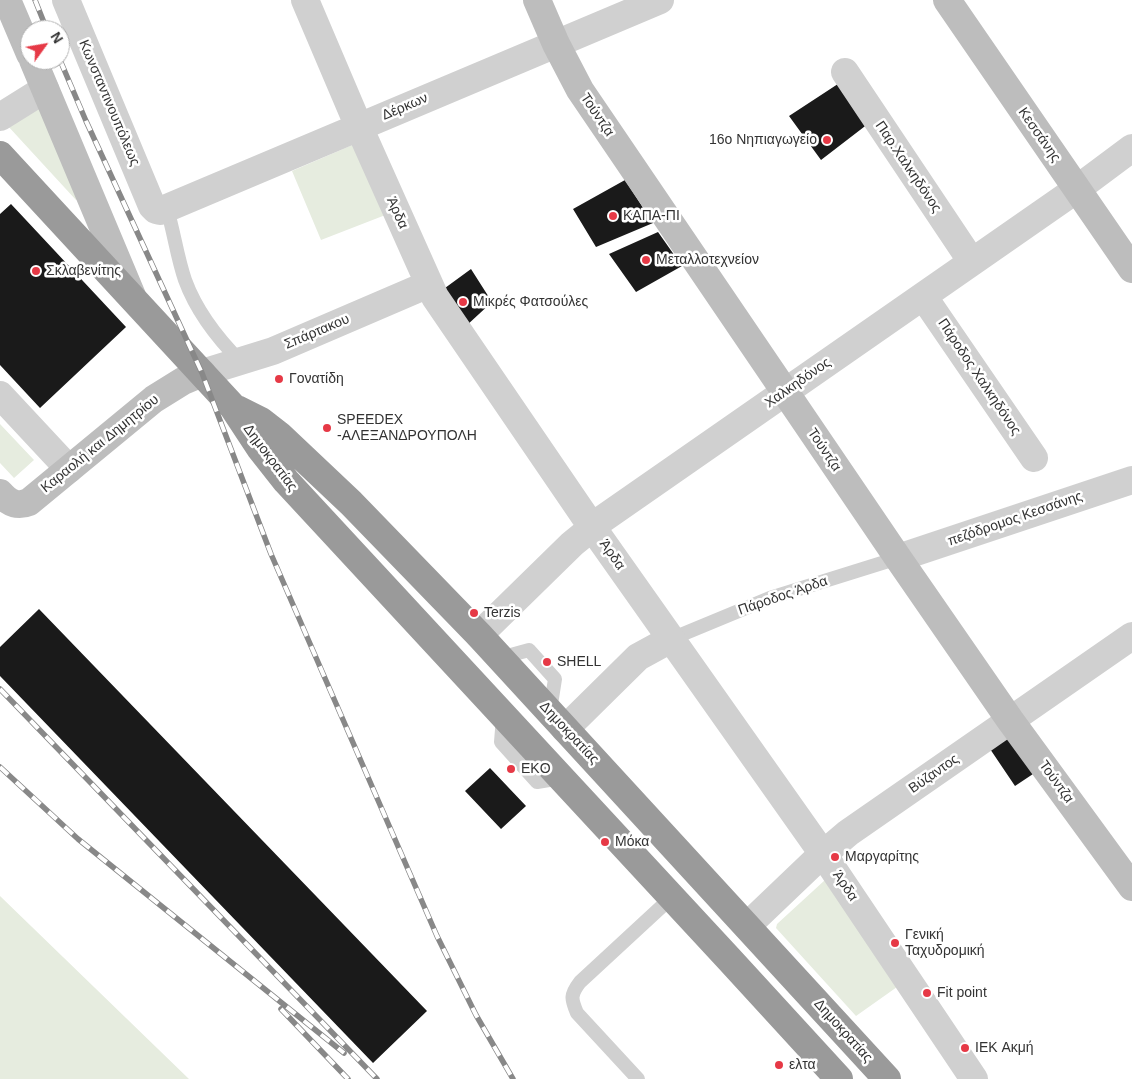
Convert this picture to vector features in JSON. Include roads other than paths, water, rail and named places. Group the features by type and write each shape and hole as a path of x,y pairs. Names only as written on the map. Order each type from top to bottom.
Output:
{"highway":[{"name":"Δημοκρατίας","path":"0,155 234,407 260,448 286,482 839,1079"},
{"name":"Δημοκρατίας","path":"234,407 261,421 279,435 351,503 479,635 887,1079"}],"street":[{"path":"7,0 20,31"},
{"name":"Κωνσταντινουπόλεως","path":"66,0 160,207"},
{"name":"Άρδα","path":"305,0 359,127 435,296 592,527 823,854 974,1079"},
{"name":"Τούντζα","path":"537,0 556,44 580,90 1010,720 1132,887"},
{"name":"Δέρκων","path":"160,207 359,127 660,0"},
{"name":"Κεσσάνης","path":"947,0 1132,269"},
{"path":"37,70 133,299"},
{"name":"Παρ.Χαλκηδόνος","path":"845,72 972,262"},
{"path":"0,117 45,89"},
{"name":"Χαλκηδόνος","path":"479,635 572,544 592,527 1077,189 1132,148"},
{"name":"Σπάρτακου","path":"202,374 273,351 429,284"},
{"name":"Πάροδος Χαλκηδόνος","path":"923,296 1034,458"},
{"name":"Καραολή και Δημητρίου","path":"0,493 10,502 22,504 36,497 154,399 183,381 202,374"},
{"path":"0,395 69,469"},
{"name":"πεζόδρομος Κεσσάνης","path":"898,558 1132,480"},
{"name":"Βύζαντος","path":"748,926 823,854 848,833 1132,636"},
{"path":"558,720 638,657 671,639"}],"lane":[{"path":"160,207 189,291 219,336 241,362"},
{"name":"Πάροδος Άρδα","path":"671,639 770,598 898,558"},
{"path":"638,1079 577,1013 571,1000 573,990 580,982 672,897"}],"railway":[{"path":"35,0 43,20"},
{"path":"64,70 202,373 271,554 437,936 476,1015 513,1079"},
{"path":"0,689 377,1079"},
{"path":"0,767 78,839 344,1053"},
{"path":"281,1009 348,1079"}],"place":[{"name":"16ο Νηπιαγωγείο","path":"827,140"},
{"name":"ΚΑΠΑ-ΠΙ","path":"613,216"},
{"name":"Μεταλλοτεχνείον","path":"646,260"},
{"name":"Σκλαβενίτης","path":"36,271"},
{"name":"Μικρές Φατσούλες","path":"463,302"},
{"name":"Γονατίδη","path":"279,379"},
{"name":"SPEEDEX -ΑΛΕΞΑΝΔΡΟΥΠΟΛΗ","path":"327,428"},
{"name":"Terzis","path":"474,613"},
{"name":"SHELL","path":"547,662"},
{"name":"EKO","path":"511,769"},
{"name":"Μόκα","path":"605,842"},
{"name":"Μαργαρίτης","path":"835,857"},
{"name":"Γενική Ταχυδρομική","path":"895,943"},
{"name":"Fit point","path":"927,993"},
{"name":"ΙΕΚ Ακμή","path":"965,1048"},
{"name":"ελτα","path":"779,1065"}]}
